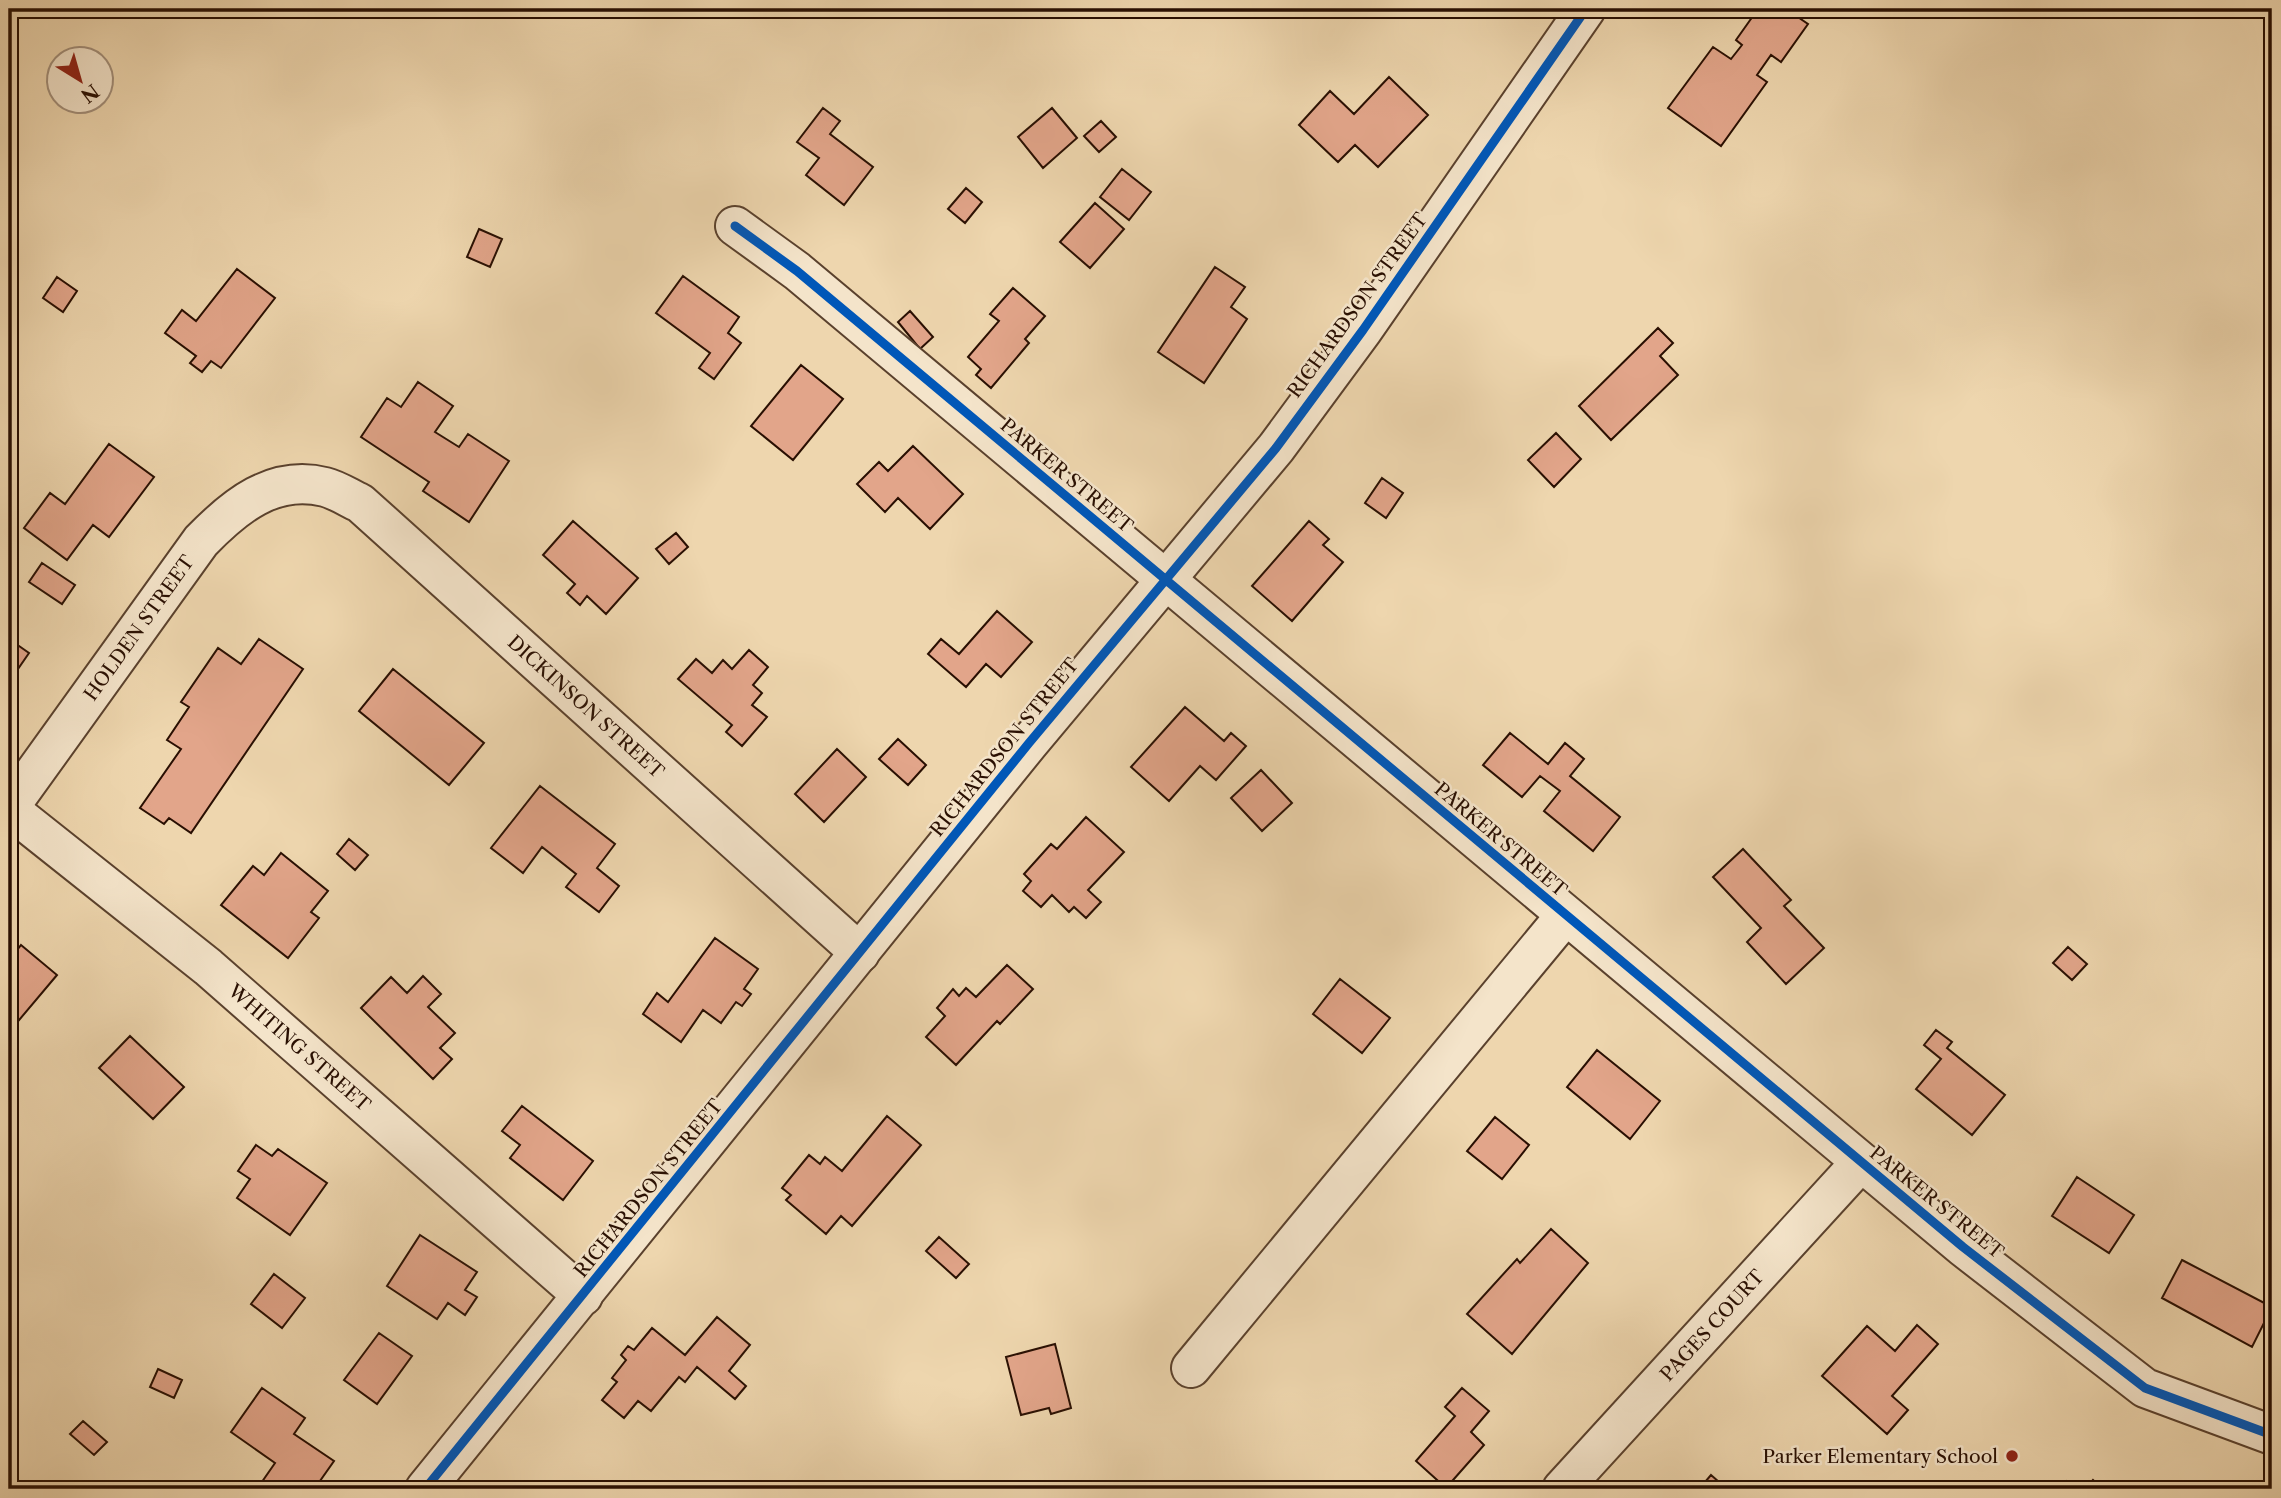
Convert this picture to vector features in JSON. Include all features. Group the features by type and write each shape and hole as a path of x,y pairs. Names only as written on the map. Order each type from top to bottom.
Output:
{"street":[{"name":"RICHARDSON STREET","path":"425,1489 860,953 1276,448 1363,330 1586,9"},
{"name":"PARKER STREET","path":"735,226 797,271 1963,1247 2145,1388 2272,1435"},
{"name":"HOLDEN STREET","path":"9,809 201,541 229,513 260,492 299,485"},
{"name":"DICKINSON STREET","path":"299,485 325,487 360,503 860,953"},
{"name":"WHITING STREET","path":"9,809 208,967 583,1296"},
{"path":"1191,1368 1565,916"},
{"name":"PAGES COURT","path":"1562,1489 1861,1162"}],"building":[{"path":"1284,9 1304,9 1286,15"},
{"path":"1758,9 1786,9 1808,24 1781,62 1771,55 1757,75 1767,82 1721,146 1668,108 1713,47 1731,59 1742,45 1736,40"},
{"path":"1389,77 1428,115 1378,167 1355,145 1338,162 1299,125 1330,91 1354,114"},
{"path":"823,108 840,121 830,134 873,167 844,205 806,175 819,158 797,142"},
{"path":"1052,108 1077,138 1043,168 1018,137"},
{"path":"1101,121 1116,137 1099,152 1084,136"},
{"path":"1122,169 1151,192 1129,220 1100,197"},
{"path":"966,188 982,202 965,223 948,209"},
{"path":"1095,203 1124,229 1090,268 1060,242"},
{"path":"479,229 502,239 490,267 467,257"},
{"path":"1215,267 1245,287 1231,307 1247,319 1204,383 1158,352"},
{"path":"237,269 275,298 221,368 211,361 202,372 190,363 196,356 165,333 182,310 196,321"},
{"path":"683,276 739,317 728,333 741,343 714,379 699,368 710,353 656,313"},
{"path":"57,277 77,291 63,312 43,298"},
{"path":"1013,288 1045,316 1025,339 1029,343 991,388 976,375 981,369 968,357 999,321 990,314"},
{"path":"910,311 933,337 920,349 898,322"},
{"path":"1658,328 1673,343 1660,356 1678,375 1611,440 1579,406"},
{"path":"801,365 843,399 793,460 751,426"},
{"path":"418,382 453,406 435,432 459,447 468,434 509,461 469,522 423,491 429,482 361,437 387,398 401,407"},
{"path":"1556,433 1581,459 1554,487 1528,460"},
{"path":"109,444 154,477 109,537 93,525 67,560 24,528 50,493 65,504"},
{"path":"913,446 963,494 930,529 898,498 885,512 857,484 879,462 888,471"},
{"path":"1382,478 1403,493 1386,518 1365,503"},
{"path":"573,521 638,578 606,614 587,596 580,605 567,593 575,584 543,555"},
{"path":"1309,521 1329,539 1323,545 1343,562 1292,621 1252,586"},
{"path":"676,533 688,547 669,564 656,549"},
{"path":"42,563 75,585 62,604 29,582"},
{"path":"997,611 1032,642 1001,677 986,664 966,687 928,654 941,639 959,654"},
{"path":"9,639 29,653 9,682"},
{"path":"259,639 303,669 191,833 169,818 164,824 140,808 181,749 167,740 189,707 181,702 218,648 241,664"},
{"path":"749,650 768,667 753,685 762,693 752,705 767,717 742,746 726,732 732,725 678,679 696,659 712,673 723,660 732,669"},
{"path":"393,669 484,743 449,785 359,711"},
{"path":"1185,707 1224,741 1231,733 1246,746 1216,780 1200,766 1169,801 1131,767"},
{"path":"1510,733 1548,764 1565,743 1584,759 1570,776 1620,817 1593,851 1544,811 1560,791 1540,776 1522,797 1483,765"},
{"path":"898,739 926,765 908,785 879,759"},
{"path":"837,749 866,777 824,822 795,794"},
{"path":"1261,770 1292,803 1262,831 1231,798"},
{"path":"540,786 615,844 597,868 619,886 599,912 566,887 576,874 542,847 523,873 491,848"},
{"path":"1086,817 1124,852 1088,890 1101,902 1086,918 1074,907 1069,912 1052,895 1041,907 1023,891 1031,881 1024,874 1051,844 1057,849"},
{"path":"349,839 368,855 355,870 337,854"},
{"path":"1743,849 1791,900 1784,906 1824,948 1786,984 1747,942 1761,928 1713,877"},
{"path":"281,853 328,891 311,912 319,918 288,958 221,905 253,866 264,875"},
{"path":"715,938 758,969 744,989 751,994 742,1006 736,1002 721,1023 703,1010 681,1042 643,1014 657,993 668,1002"},
{"path":"21,945 57,975 9,1032 9,949 14,954"},
{"path":"2068,947 2087,964 2072,980 2053,963"},
{"path":"1007,965 1033,989 1000,1024 997,1021 956,1065 926,1037 945,1016 937,1008 953,989 959,996 966,988 976,997"},
{"path":"423,976 441,994 428,1007 455,1033 440,1048 452,1059 433,1079 361,1008 391,977 407,993"},
{"path":"1340,979 1390,1018 1362,1053 1313,1014"},
{"path":"1936,1030 1952,1042 1947,1048 2005,1095 1972,1135 1916,1089 1941,1059 1924,1045"},
{"path":"130,1036 184,1087 153,1119 99,1068"},
{"path":"1597,1050 1660,1101 1630,1139 1567,1087"},
{"path":"522,1106 593,1161 563,1200 510,1158 520,1145 502,1131"},
{"path":"887,1116 921,1145 852,1226 841,1216 826,1234 786,1200 791,1195 782,1188 809,1155 820,1164 825,1157 842,1171"},
{"path":"1495,1117 1529,1145 1502,1179 1467,1151"},
{"path":"256,1145 272,1156 278,1149 327,1183 290,1235 237,1198 250,1179 238,1171"},
{"path":"2077,1177 2134,1215 2109,1253 2052,1216"},
{"path":"1551,1229 1588,1263 1512,1354 1467,1314 1517,1259 1520,1263"},
{"path":"420,1235 477,1272 465,1290 477,1297 465,1315 448,1303 437,1319 387,1286"},
{"path":"939,1237 969,1264 956,1278 926,1251"},
{"path":"2182,1260 2272,1307 2252,1347 2162,1298"},
{"path":"274,1274 305,1298 282,1328 251,1304"},
{"path":"717,1317 750,1345 729,1371 746,1386 735,1399 697,1367 685,1382 679,1377 651,1411 638,1401 624,1418 602,1400 617,1382 612,1378 626,1360 621,1355 628,1346 634,1350 652,1328 685,1355"},
{"path":"1917,1325 1938,1344 1892,1396 1908,1410 1887,1434 1822,1376 1867,1326 1895,1351"},
{"path":"379,1333 412,1356 377,1404 344,1380"},
{"path":"1055,1344 1071,1408 1051,1414 1049,1408 1021,1415 1006,1357"},
{"path":"158,1369 182,1380 174,1398 150,1387"},
{"path":"262,1388 305,1418 294,1434 334,1461 320,1481 326,1485 324,1489 257,1489 275,1463 231,1432"},
{"path":"1462,1388 1489,1411 1471,1432 1484,1445 1446,1488 1416,1461 1455,1416 1445,1407"},
{"path":"83,1421 107,1442 94,1455 70,1434"},
{"path":"1711,1475 1727,1489 1699,1489"},
{"path":"2093,1480 2103,1489 2085,1489"},
{"path":"2067,1481 2076,1489 2059,1489"}],"cycle path":[{"path":"425,1489 1029,743 1276,448 1363,330 1586,9"},
{"path":"735,226 797,271 1963,1247 2145,1388 2272,1435"}],"place":[{"name":"Parker Elementary School","path":"2012,1456"}]}
